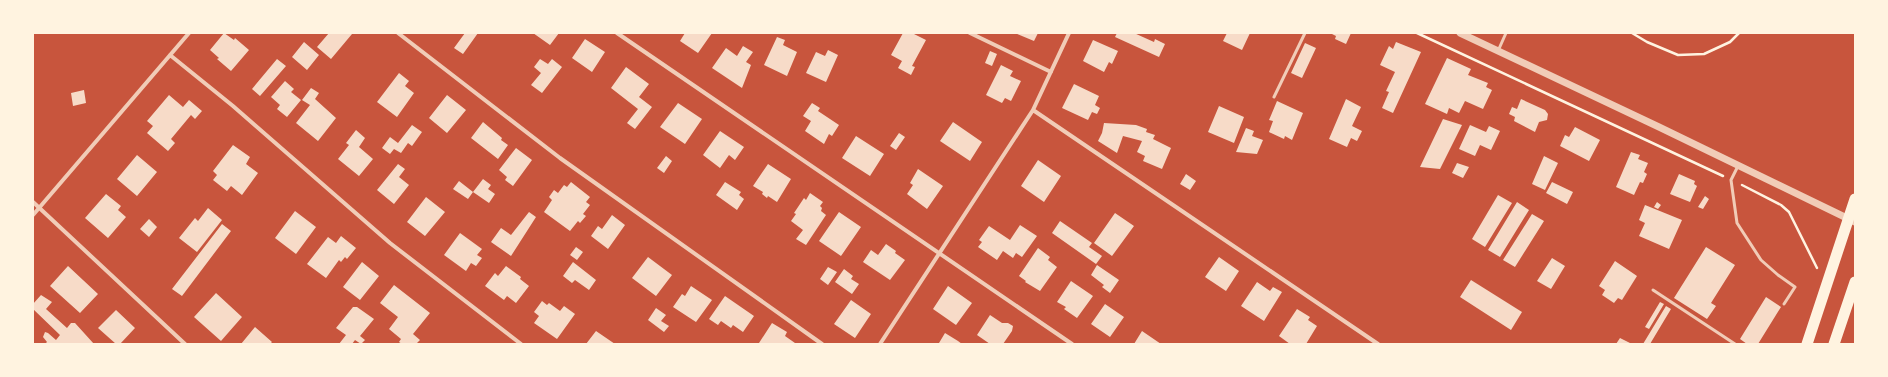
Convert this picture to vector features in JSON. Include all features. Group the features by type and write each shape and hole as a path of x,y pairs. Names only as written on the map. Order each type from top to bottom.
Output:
{"highway":[{"path":"1807,344 1852,220 1855,199"},
{"path":"1834,344 1855,282"}],"street":[{"path":"33,215 189,33"},
{"path":"398,33 560,158 822,344"},
{"path":"617,33 1072,344"},
{"path":"970,33 1051,72"},
{"path":"880,344 1033,110 1070,33"},
{"path":"1460,33 1659,126 1738,166 1852,220"},
{"path":"170,55 233,106 390,243 521,344"},
{"path":"1033,110 1378,344"},
{"path":"33,202 185,344"}],"lane":[{"path":"1274,97 1305,33"},
{"path":"1498,51 1506,33"},
{"path":"1738,166 1731,180 1737,223 1761,260 1794,287 1784,304"},
{"path":"1653,290 1735,344"}],"path":[{"path":"1417,33 1769,198 1789,212 1817,268"},
{"path":"1632,33 1647,42 1678,55 1704,54 1730,42 1739,33"}],"building":[{"path":"224,33 234,40 235,38 249,50 231,71 217,59 219,58 210,50"},
{"path":"329,33 352,34 331,59 317,47"},
{"path":"465,33 478,33 463,54 454,48"},
{"path":"533,33 559,33 550,45"},
{"path":"685,33 712,33 698,53 680,41"},
{"path":"903,33 912,33 926,40 912,66 915,67 911,75 898,68 902,61 891,55"},
{"path":"1015,33 1038,33 1034,41"},
{"path":"1117,33 1134,33 1154,42 1155,39 1165,44 1159,57 1115,37"},
{"path":"1227,33 1250,33 1242,50 1223,41"},
{"path":"1330,33 1351,33 1346,44 1335,39 1336,36"},
{"path":"777,37 785,40 783,45 797,52 787,76 764,65"},
{"path":"585,39 605,52 592,72 572,58"},
{"path":"1093,40 1118,51 1112,64 1109,62 1104,72 1083,61"},
{"path":"304,42 319,55 307,70 292,57"},
{"path":"1396,42 1421,52 1393,113 1382,108 1389,92 1386,91 1395,72 1380,65 1389,46 1393,49"},
{"path":"1305,43 1316,48 1302,78 1291,73"},
{"path":"743,46 753,52 746,62 751,65 742,88 712,68 726,48 737,56"},
{"path":"828,50 838,55 826,82 806,73 816,52 825,56"},
{"path":"990,51 997,54 992,66 985,63"},
{"path":"1447,58 1471,69 1468,75 1488,83 1486,87 1492,90 1483,109 1465,101 1459,113 1449,108 1447,114 1425,104"},
{"path":"277,59 286,66 260,96 252,89"},
{"path":"540,59 548,64 552,59 562,67 542,93 531,85 541,73 534,67"},
{"path":"1001,65 1013,71 1010,76 1021,81 1011,101 1005,98 1002,103 986,95"},
{"path":"626,67 649,84 639,97 652,107 635,129 627,123 638,109 611,88"},
{"path":"399,73 409,81 405,86 414,93 397,117 377,102"},
{"path":"285,81 294,89 291,92 301,100 287,117 277,109 280,105 271,97"},
{"path":"1074,84 1099,96 1095,105 1100,108 1097,114 1092,112 1088,120 1062,108"},
{"path":"311,88 319,93 315,99 336,118 318,141 296,123 310,105 302,100"},
{"path":"84,90 86,103 73,106 71,93"},
{"path":"169,95 183,107 189,100 202,111 195,119 191,115 171,139 175,143 168,151 147,133 153,126 147,121"},
{"path":"447,95 466,110 447,133 429,118"},
{"path":"1346,99 1361,107 1352,126 1362,131 1357,141 1351,138 1347,147 1329,139"},
{"path":"1521,99 1545,110 1548,114 1547,120 1539,122 1535,132 1514,121 1515,117 1509,114 1512,107 1517,109"},
{"path":"1277,101 1303,113 1292,140 1285,136 1284,139 1269,132 1273,121 1269,120"},
{"path":"678,103 702,119 685,144 660,127"},
{"path":"812,103 820,108 818,111 839,125 832,136 829,134 824,144 805,131 811,121 803,116"},
{"path":"1219,106 1244,117 1234,143 1208,132"},
{"path":"1443,119 1462,125 1440,169 1420,167"},
{"path":"483,122 508,145 498,159 471,138"},
{"path":"953,122 982,142 970,161 940,141"},
{"path":"1104,123 1136,125 1147,129 1146,132 1155,135 1153,139 1171,148 1162,169 1143,161 1145,156 1137,152 1142,141 1123,136 1117,153 1098,141 1102,133"},
{"path":"412,125 422,132 412,146 408,143 401,153 394,149 390,154 382,148 390,137 398,143"},
{"path":"1470,125 1486,132 1489,126 1500,131 1491,150 1480,145 1475,156 1459,149"},
{"path":"1575,127 1600,140 1589,161 1560,146 1565,135 1569,137"},
{"path":"1246,128 1254,131 1252,136 1263,140 1257,154 1236,152"},
{"path":"356,130 365,138 359,147 373,159 359,176 338,159 349,145 346,143"},
{"path":"720,131 744,147 735,160 729,155 720,168 703,155"},
{"path":"899,133 905,137 896,150 890,146"},
{"path":"856,136 884,154 870,176 842,158"},
{"path":"233,145 250,157 246,164 258,173 242,195 231,186 227,191 213,180 217,175 213,171"},
{"path":"516,148 532,160 513,186 505,180 507,177 499,170"},
{"path":"1631,152 1640,155 1638,159 1648,163 1644,172 1647,174 1643,183 1640,182 1634,195 1616,187"},
{"path":"137,155 157,172 137,196 117,179"},
{"path":"666,156 672,161 664,173 657,168"},
{"path":"1544,156 1558,163 1545,190 1532,184"},
{"path":"1038,160 1061,176 1044,202 1021,186"},
{"path":"1457,163 1469,167 1463,178 1452,173"},
{"path":"398,164 405,169 399,177 409,185 394,204 377,190"},
{"path":"768,164 791,179 777,202 768,196 767,198 762,194 763,192 753,186"},
{"path":"918,169 943,186 927,209 907,194 913,185 910,183"},
{"path":"1186,174 1196,181 1190,190 1180,184"},
{"path":"1679,174 1695,181 1694,184 1697,186 1690,202 1670,194"},
{"path":"483,179 491,185 488,189 495,194 489,203 473,192"},
{"path":"459,181 473,192 468,199 453,189"},
{"path":"571,182 590,197 586,202 590,205 583,214 586,216 580,223 578,221 570,231 544,212 552,200 549,197 554,190 558,193 564,185 567,187"},
{"path":"725,182 741,192 739,195 744,199 737,210 716,195"},
{"path":"1552,182 1573,192 1567,204 1546,193"},
{"path":"810,193 823,202 820,206 822,208 821,211 826,215 806,245 796,239 803,230 791,221 796,214 794,213 804,198 806,200"},
{"path":"106,194 121,206 118,210 126,217 108,238 85,218"},
{"path":"1498,195 1512,203 1485,247 1472,239"},
{"path":"1705,196 1709,199 1703,209 1698,207"},
{"path":"426,197 445,212 425,236 407,222"},
{"path":"1517,202 1529,210 1500,257 1488,250"},
{"path":"1657,202 1661,205 1658,209 1654,207"},
{"path":"1645,205 1682,220 1669,249 1639,236 1645,223 1639,220"},
{"path":"208,208 222,220 197,252 179,238 195,218 198,221"},
{"path":"295,211 316,227 296,254 275,238"},
{"path":"529,212 536,217 511,256 491,242 501,228 511,235"},
{"path":"839,212 861,227 841,256 819,241"},
{"path":"1115,213 1134,226 1112,256 1094,243"},
{"path":"1532,214 1544,221 1515,267 1503,260"},
{"path":"612,215 625,225 608,249 591,236 598,226 602,229"},
{"path":"149,219 157,227 149,237 140,229"},
{"path":"1060,221 1092,243 1089,247 1102,256 1096,264 1052,233"},
{"path":"222,224 231,231 182,296 172,289"},
{"path":"1020,225 1037,236 1022,257 1016,253 1013,258 1003,251 997,260 978,247 982,242 979,240 989,226 1010,240"},
{"path":"460,233 482,249 477,255 482,258 476,266 471,263 466,271 444,255"},
{"path":"341,236 356,248 347,259 345,257 341,262 339,260 326,278 307,264 328,237 336,243"},
{"path":"886,244 905,260 890,280 863,262 871,250 878,255"},
{"path":"576,247 583,252 577,260 570,255"},
{"path":"1706,247 1735,265 1711,303 1716,306 1707,319 1674,298"},
{"path":"1038,248 1050,257 1048,260 1057,267 1040,291 1025,282 1026,281 1019,276"},
{"path":"648,257 672,275 656,296 632,278"},
{"path":"1219,257 1239,271 1226,291 1205,277"},
{"path":"1552,258 1565,266 1551,289 1537,281"},
{"path":"1615,261 1637,276 1622,300 1618,298 1614,303 1602,295 1605,290 1599,286"},
{"path":"362,262 379,276 360,300 343,287"},
{"path":"573,262 596,280 589,290 575,280 572,283 563,276"},
{"path":"1097,265 1119,280 1110,293 1102,287 1104,285 1091,275"},
{"path":"68,266 98,294 80,313 50,286"},
{"path":"506,266 521,277 520,279 529,286 516,303 507,296 504,300 485,286 495,273 498,276"},
{"path":"828,267 837,272 828,285 820,279"},
{"path":"844,269 853,276 851,279 859,284 852,294 835,282"},
{"path":"1471,280 1522,312 1511,330 1460,297"},
{"path":"1071,281 1093,296 1077,318 1064,309 1066,307 1057,302"},
{"path":"1257,282 1270,291 1273,287 1282,292 1264,321 1241,306"},
{"path":"394,285 430,313 413,334 420,340 416,344 402,344 399,342 401,339 389,329 398,317 380,303"},
{"path":"691,286 712,300 696,322 673,307 682,294 685,296"},
{"path":"948,286 972,303 956,325 933,309"},
{"path":"216,293 242,317 221,341 194,317"},
{"path":"41,295 52,302 46,309 67,328 71,323 75,323 94,344 45,344 47,342 43,337 45,332 56,340 60,335 33,309 33,304"},
{"path":"725,296 754,316 743,332 733,325 731,328 721,321 718,325 709,319"},
{"path":"1766,297 1781,307 1758,344 1747,344 1740,339"},
{"path":"851,300 871,314 855,338 834,324"},
{"path":"542,301 547,305 549,303 560,311 564,306 575,314 557,339 534,323 539,316 534,312"},
{"path":"1660,302 1664,304 1649,329 1645,327"},
{"path":"1105,304 1124,317 1110,337 1091,324"},
{"path":"1666,306 1671,309 1650,344 1643,344"},
{"path":"353,307 357,307 374,319 360,336 365,340 361,344 355,340 352,344 339,344 346,335 336,328"},
{"path":"656,308 666,315 661,321 669,326 664,332 648,320"},
{"path":"1297,309 1310,317 1308,320 1317,326 1306,344 1290,344 1279,336"},
{"path":"116,310 135,328 120,344 116,344 98,328"},
{"path":"990,315 1002,323 1008,323 1013,326 1012,331 1003,344 990,344 977,335"},
{"path":"772,323 787,332 785,336 795,343 759,343"},
{"path":"255,327 272,342 270,344 241,344"},
{"path":"596,331 615,344 586,344"},
{"path":"1142,331 1161,344 1134,344"},
{"path":"945,333 958,341 962,344 939,343"},
{"path":"1620,338 1632,344 1616,344"}]}
